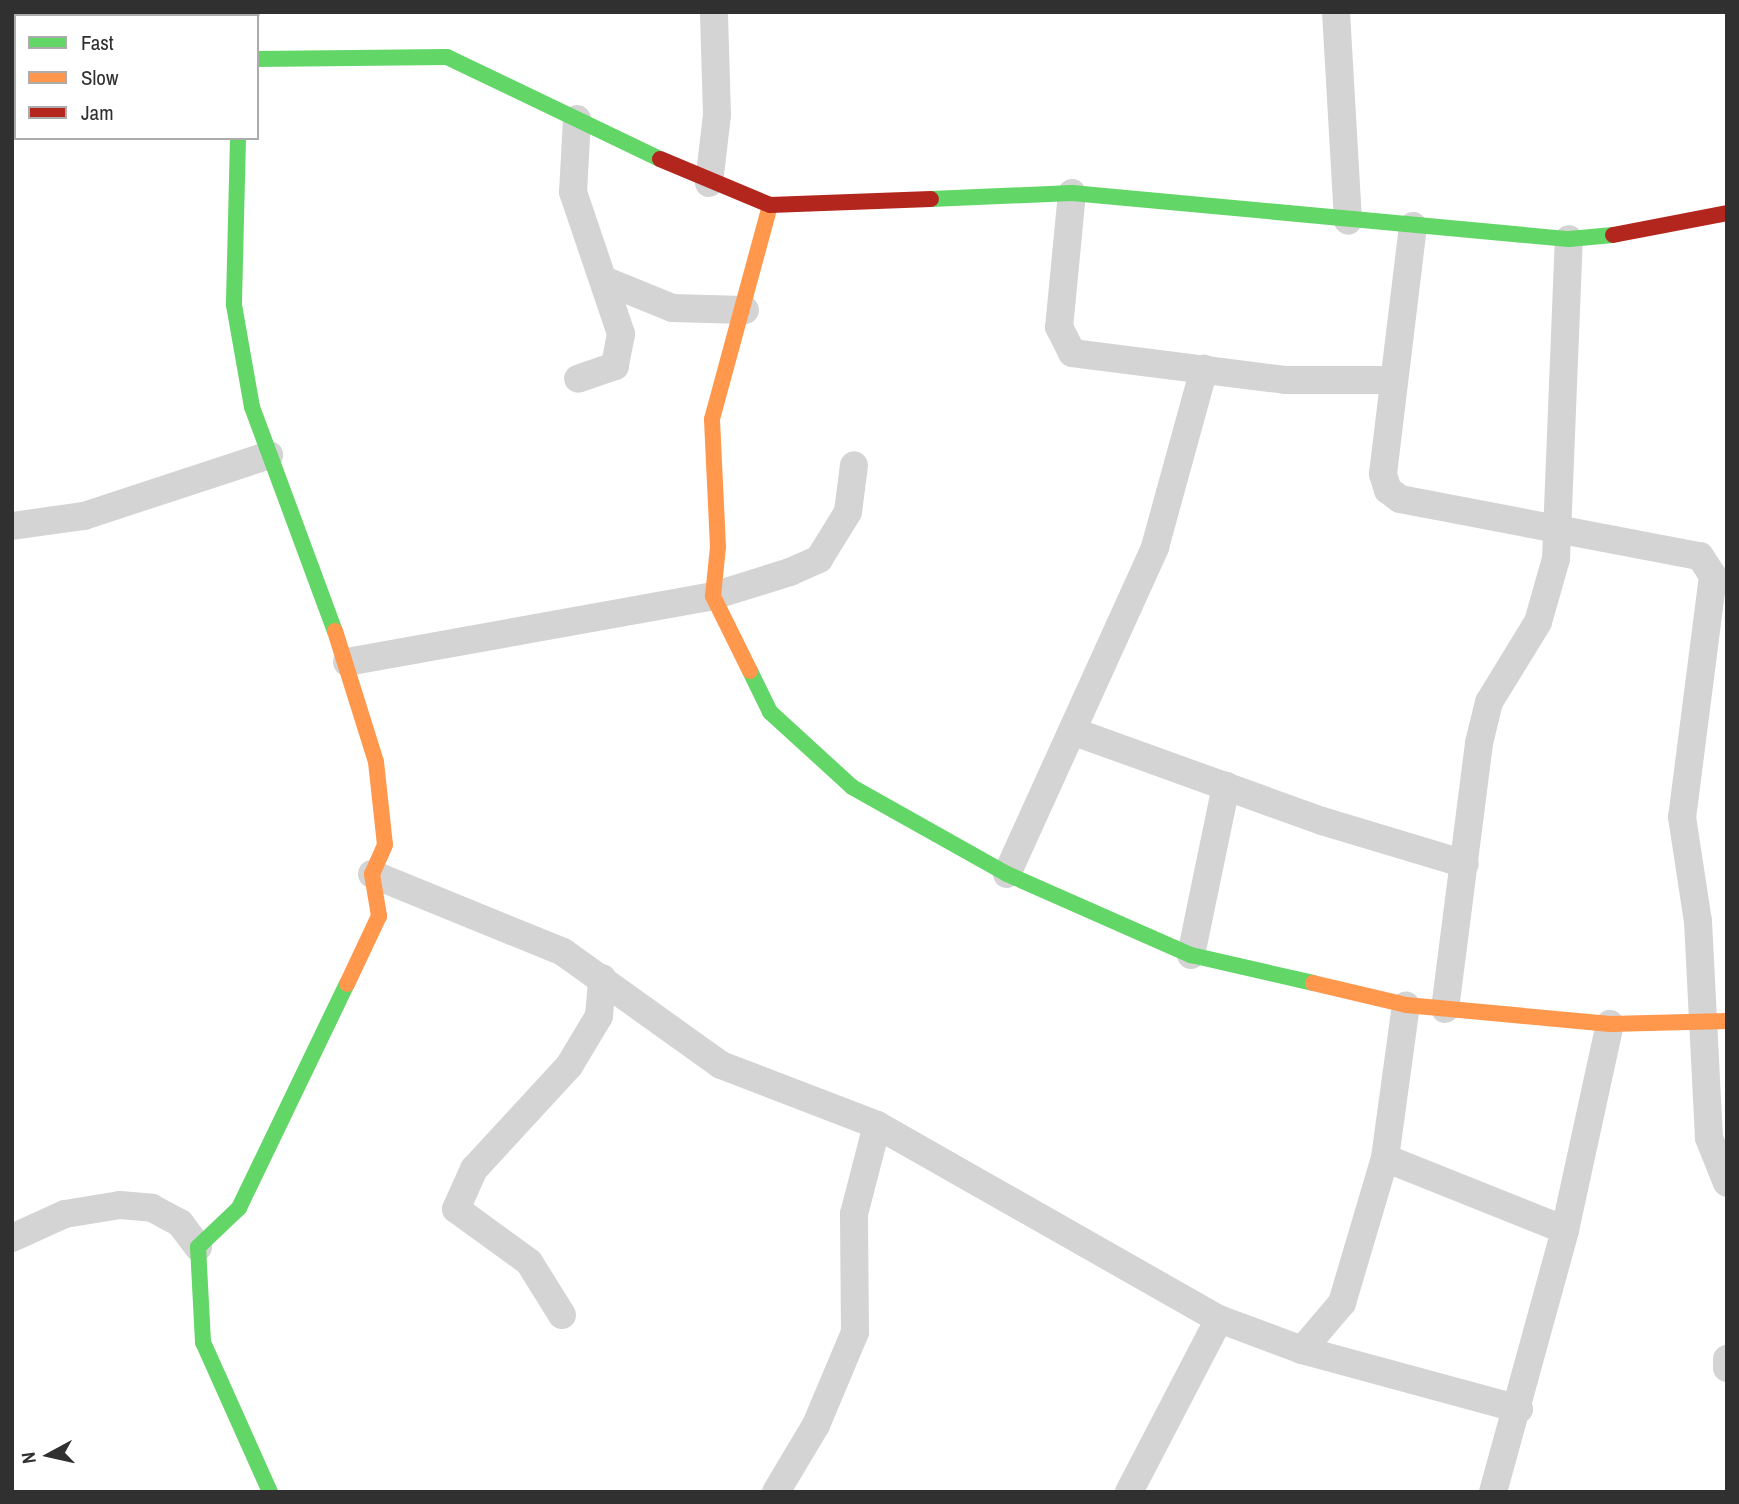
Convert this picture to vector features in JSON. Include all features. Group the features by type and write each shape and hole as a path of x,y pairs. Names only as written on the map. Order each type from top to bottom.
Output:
{"street":[{"path":"709,183 718,115 713,12"},
{"path":"1336,12 1348,221"},
{"path":"259,59 447,57 709,183 770,205 1072,193 1348,221 1569,239 1643,232 1727,213"},
{"path":"577,119 573,192 586,244 606,281 621,334 620,357 615,366 578,379"},
{"path":"198,1247 239,1208 379,916 372,874 385,845 376,762 347,662 252,407 234,305 238,140"},
{"path":"1072,193 1059,327 1072,353 1285,380 1394,380"},
{"path":"770,205 745,310 712,419 718,547 713,596 771,712 852,787 1007,874 1191,956 1406,1005 1610,1024 1699,1024 1727,1021"},
{"path":"1413,226 1383,474 1388,490 1400,499 1560,525 1700,556 1720,575 1682,817 1698,921 1699,1024 1709,1138 1727,1183"},
{"path":"1445,1009 1489,702 1538,622 1560,525 1569,239"},
{"path":"606,281 671,308 745,310"},
{"path":"1007,874 1155,547 1204,369"},
{"path":"12,526 84,516 269,455"},
{"path":"347,662 713,596 819,559 848,512 853,465"},
{"path":"1072,731 1226,786 1465,864"},
{"path":"1191,956 1226,786"},
{"path":"372,874 563,952 603,978 642,1013 721,1065 877,1125 1219,1320 1302,1350 1519,1409"},
{"path":"562,1315 529,1262 456,1209 474,1169 569,1066 599,1016 603,978"},
{"path":"1302,1350 1342,1303 1385,1158 1406,1005"},
{"path":"1493,1492 1519,1409 1565,1230 1610,1024"},
{"path":"776,1492 816,1425 855,1332 854,1214 877,1125"},
{"path":"1385,1158 1565,1230"},
{"path":"12,1238 65,1214 120,1205 152,1208 180,1223 198,1247 203,1342 267,1491"},
{"path":"1129,1492 1219,1320"},
{"path":"1727,1359 1727,1368"}],"traffic: fast":[{"path":"259,59 447,57 660,159"},
{"path":"238,140 234,305 252,407 335,631"},
{"path":"931,199 1072,193 1569,239 1613,235"},
{"path":"750,671 770,712 852,787 1007,874 1191,955 1313,983"},
{"path":"270,1492 203,1342 198,1247 239,1208 347,984"}],"traffic: slow":[{"path":"750,671 713,596 718,547 712,419 770,205"},
{"path":"335,631 376,762 385,845 372,874 379,916 347,984"},
{"path":"1313,983 1406,1005 1610,1024 1727,1021"}],"traffic: jam":[{"path":"660,159 770,205 931,199"},
{"path":"1613,235 1727,213"}]}
